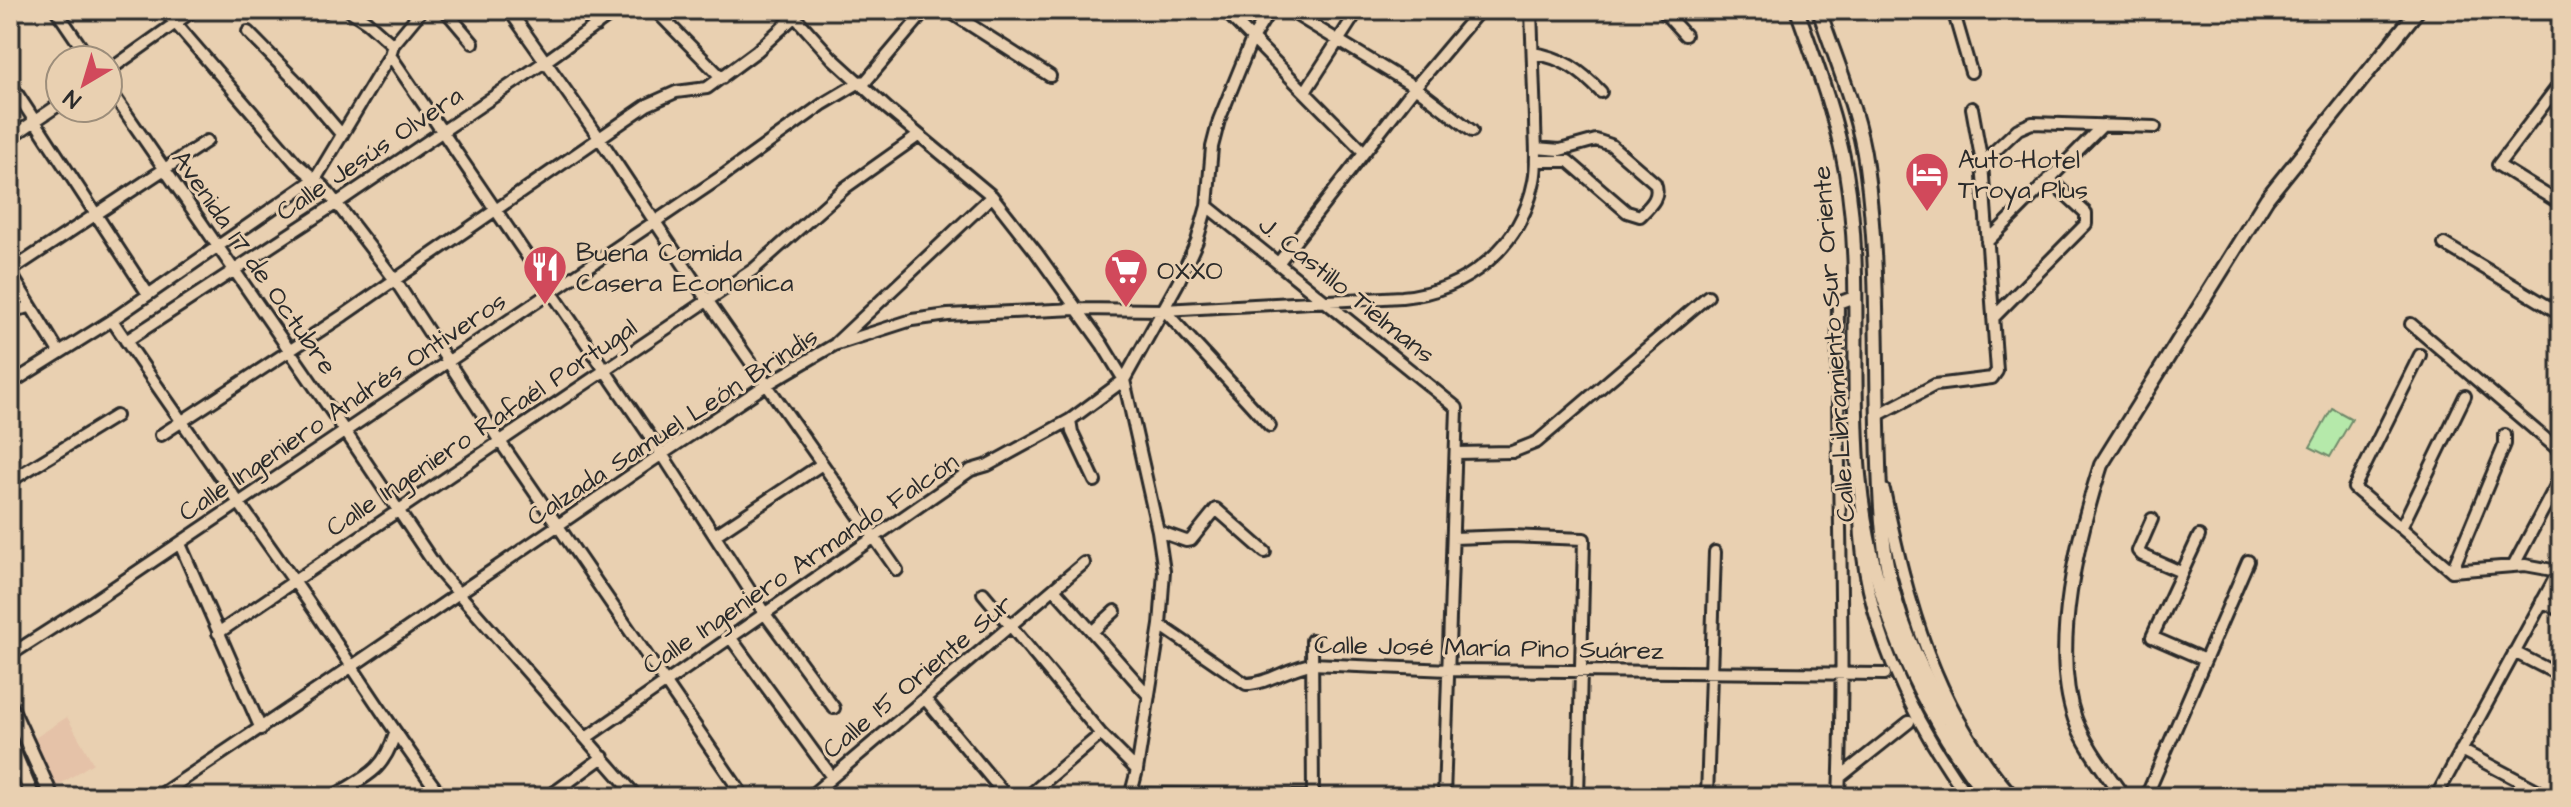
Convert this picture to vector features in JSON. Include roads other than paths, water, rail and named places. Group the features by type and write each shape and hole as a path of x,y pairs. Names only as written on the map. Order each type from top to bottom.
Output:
{"main road":[{"name":"Calle Libramiento Sur Oriente","path":"1797,10 1833,115 1846,175 1854,297 1859,475 1871,560 1893,633 1910,671 1964,766 1988,797"},
{"name":"Calle Libramiento Sur Oriente","path":"1819,10 1854,108 1866,164 1874,248 1879,468 1886,560 1898,604 1920,661 1952,727 2001,797"},
{"path":"2123,797 2095,758 2075,717 2065,661 2070,595 2086,511 2101,465 2267,198 2418,10"},
{"path":"10,705 52,797"},
{"path":"10,745 33,797"}],"street":[{"path":"56,10 79,44"},
{"path":"164,10 295,162 316,178 395,280 499,440 744,797"},
{"path":"124,60 194,10"},
{"path":"349,10 367,22 391,50 494,212 662,454 765,614 834,708"},
{"path":"445,10 473,43"},
{"path":"509,10 600,139 707,300 897,570"},
{"path":"583,10 596,26"},
{"name":"Calle Jesús Olvera","path":"126,341 337,203 617,10"},
{"path":"655,10 722,78"},
{"name":"Calle Ingeniero Andrés Ontiveros","path":"10,655 180,544 823,104 866,81 926,10"},
{"path":"947,10 1050,76"},
{"path":"1224,10 1364,152"},
{"path":"1124,380 1193,253 1207,206 1212,147 1219,120 1252,39 1270,10"},
{"path":"1288,10 1415,87 1472,131"},
{"path":"1305,92 1358,10"},
{"path":"1279,262 1415,87 1480,10"},
{"name":"Calzada Samuel León Brindis","path":"157,797 662,454 766,385 834,345 924,319 1076,309 1164,310 1327,301 1424,295 1447,288 1485,266 1504,247 1530,200 1536,161 1531,10"},
{"path":"1662,10 1685,35"},
{"path":"1953,10 1971,72"},
{"path":"2552,10 2561,17"},
{"path":"10,384 112,320 316,178 415,12"},
{"path":"161,435 395,280 647,105 676,92 707,88 722,78 794,12 832,58 918,136 992,196 1124,380 1164,571 1160,625 1131,795 1328,797"},
{"path":"248,32 298,83 342,135"},
{"path":"1533,53 1554,56 1568,63 1601,92"},
{"path":"2561,82 2498,165 2561,204"},
{"path":"10,83 148,294"},
{"path":"1878,415 1935,385 1996,375 1982,163 1972,108"},
{"name":"Avenida 17 de Octubre","path":"124,111 457,595 637,797"},
{"path":"10,138 44,115"},
{"path":"1982,163 2018,129 2032,123 2155,127"},
{"path":"1987,242 2103,125"},
{"name":"Calle Ingeniero Rafaél Portugal","path":"218,633 754,269 846,187 918,136"},
{"path":"1536,148 1560,150 1596,140 1611,145 1655,183 1658,190 1655,201 1640,216 1627,212 1568,161 1536,161"},
{"path":"59,352 10,271 207,141"},
{"path":"1993,318 2086,224 2086,213 2049,179"},
{"path":"834,345 992,196"},
{"name":"J. Castillo Tielmans","path":"1207,206 1457,408 1456,453"},
{"path":"2444,244 2561,314"},
{"path":"1444,797 1456,453 1512,452 1537,442 1708,296"},
{"path":"1839,797 1842,592 1838,303 1854,297"},
{"path":"10,311 30,307"},
{"path":"1164,310 1270,426"},
{"path":"112,320 294,581 395,734 442,797"},
{"path":"2411,324 2561,452"},
{"path":"1838,331 1855,330"},
{"path":"2420,355 2354,488 2452,571 2514,565 2560,568 2436,797"},
{"name":"Calle Ingeniero Armando Falcón","path":"586,738 971,470 988,465 1070,420 1124,380"},
{"path":"2401,528 2465,396"},
{"path":"10,465 14,479 116,416"},
{"path":"1070,420 1072,432 1095,481"},
{"path":"2452,571 2505,444 2505,435"},
{"path":"715,535 822,464"},
{"path":"1879,468 1897,553 1921,639 1961,724 2014,797"},
{"path":"1859,475 1861,552 1870,598 1882,636 1903,687 1968,797"},
{"path":"2514,565 2561,476"},
{"path":"1158,531 1191,540 1216,509 1265,552"},
{"path":"2152,519 2138,551 2181,572"},
{"path":"1453,538 1511,536 1584,539 1578,797"},
{"path":"2199,536 2152,637 2205,660"},
{"path":"180,544 261,729"},
{"path":"1707,797 1715,552"},
{"path":"2146,797 2248,561"},
{"name":"Calle 15 Oriente Sur","path":"814,796 832,777 1084,563"},
{"path":"1055,590 1149,696"},
{"path":"983,593 1101,734 1137,770"},
{"path":"2542,601 2561,611"},
{"path":"1092,632 1115,611"},
{"name":"Calle José María Pino Suárez","path":"1160,625 1246,684 1255,684 1299,665 1312,664 1449,670 1885,674"},
{"path":"730,637 832,777"},
{"path":"1312,640 1313,797"},
{"path":"2514,652 2561,676"},
{"path":"926,700 1007,797"},
{"path":"1840,777 1909,722"},
{"path":"332,797 381,766 395,734"},
{"path":"1027,797 1101,734"},
{"path":"2461,750 2537,790 2533,797"},
{"path":"548,797 603,757"}],"place":[{"name":"Auto-Hotel Troya Plus","path":"1927,213"},
{"name":"Buena Comida Casera Econonica","path":"545,306"},
{"name":"OXXO","path":"1126,309"}]}
